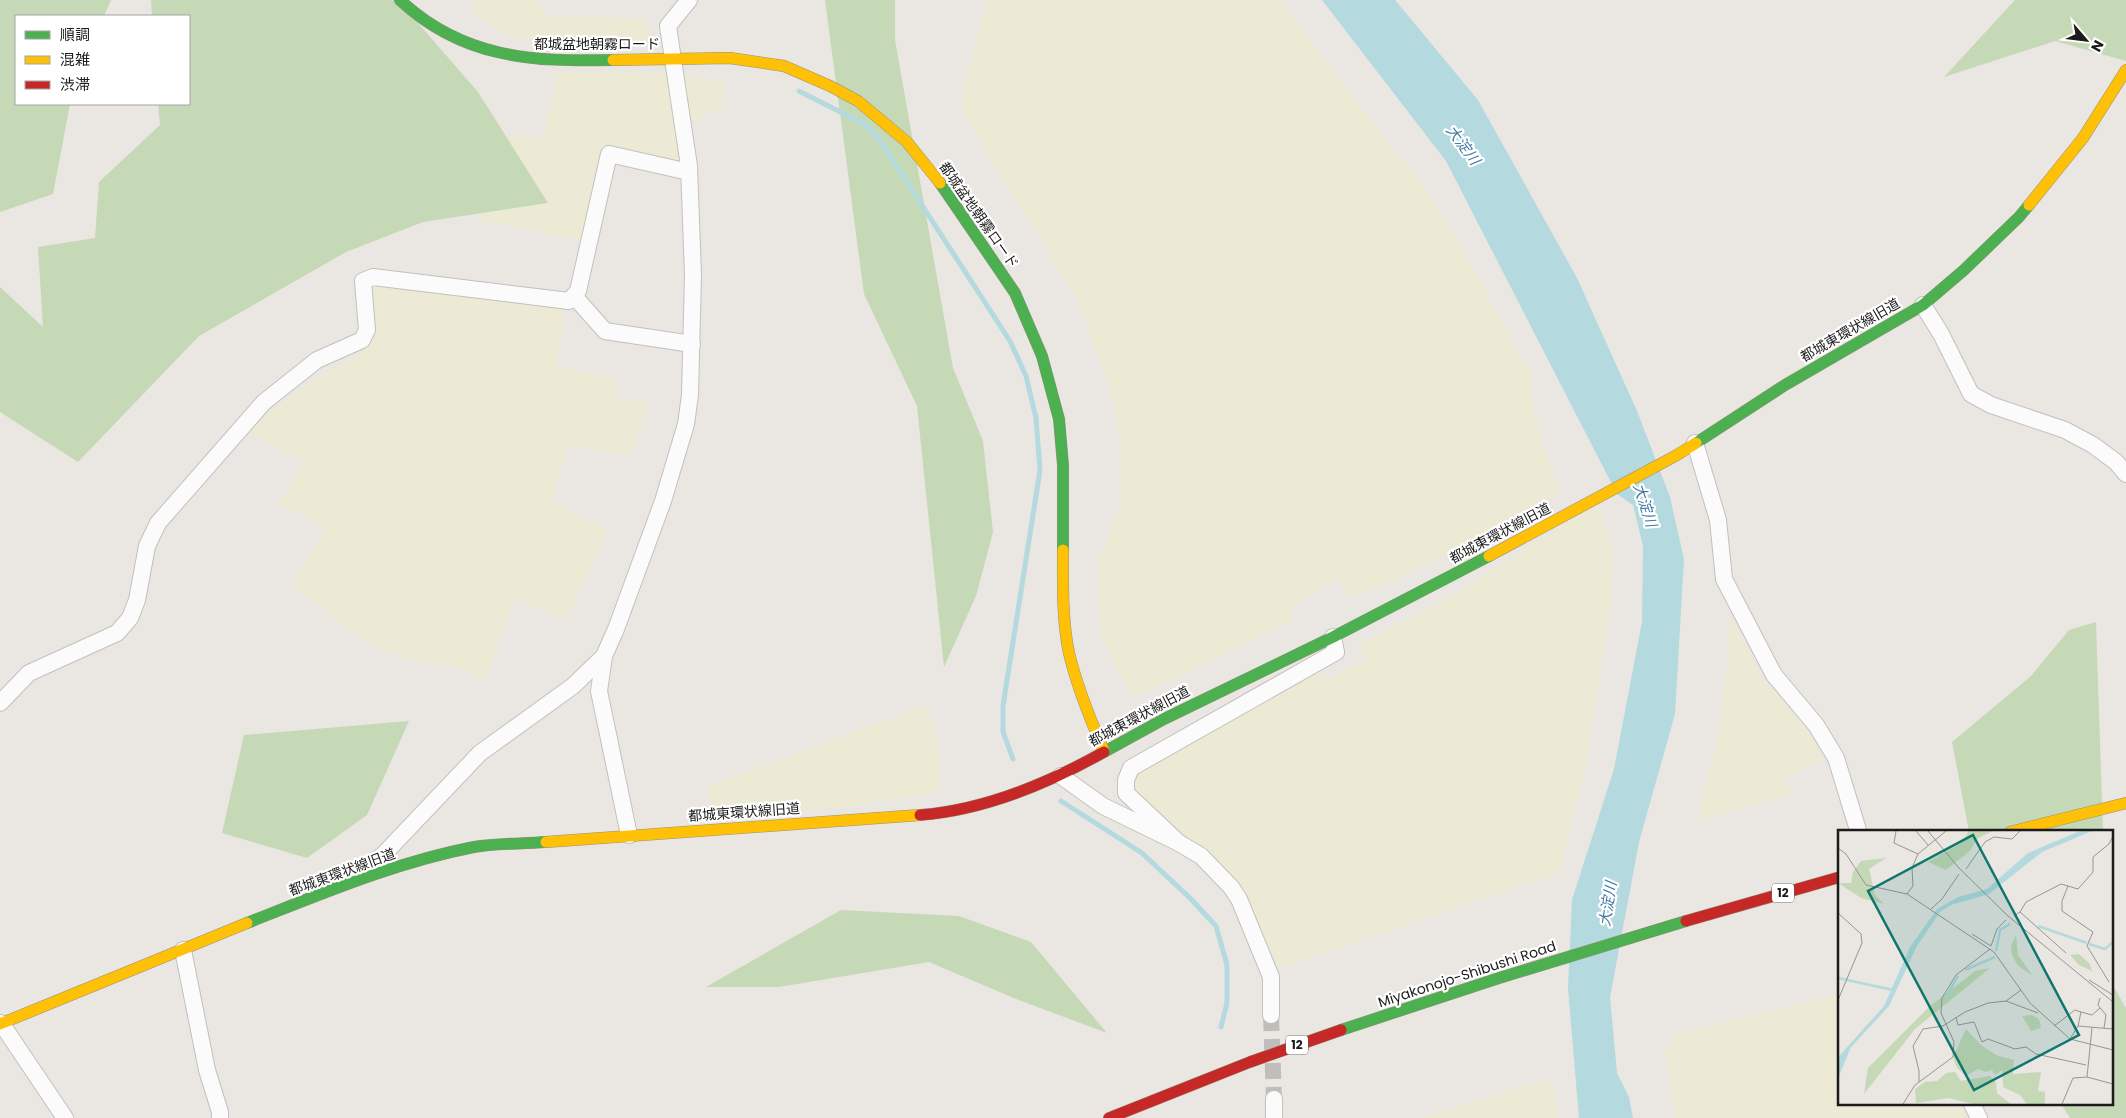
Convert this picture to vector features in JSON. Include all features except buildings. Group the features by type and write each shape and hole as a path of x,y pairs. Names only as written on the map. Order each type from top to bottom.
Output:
{"main road":[{"name":"都城盆地朝霧ロード","path":"400,0 417,16 459,41 515,56 575,61 730,58 784,66 830,86 858,101 907,142 943,186 1015,293 1042,356 1058,419 1062,466 1063,600 1069,652 1083,702 1104,751"},
{"name":"都城東環状線旧道","path":"0,1023 337,887 416,862 475,848 629,835 946,813 985,804 1061,776 1104,751 1227,688 1333,637 1460,572 1677,455 1785,385 1923,305 1964,270 2019,217 2083,138 2126,70"},
{"path":"2018,830 2126,803"},
{"name":"Miyakonojo-Shibushi Road","path":"1109,1118 1296,1045 1489,982 1727,909 1838,878"}],"street":[{"path":"629,835 599,691 604,656 616,629 663,501 686,424 690,395 693,275 689,172 668,26 689,0"},
{"path":"0,703 29,673 117,633 130,618 137,600 147,546 158,523 264,402 317,360 362,340 367,330 363,282 373,277 569,302 578,291 609,154 689,172"},
{"path":"574,296 605,331 692,344"},
{"path":"1923,305 1941,334 1971,394 1991,405 2065,430 2094,445 2116,462 2126,474"},
{"path":"1695,444 1718,520 1724,579 1774,675 1816,725 1836,758 1858,830"},
{"path":"1180,843 1126,793 1126,780 1131,768 1336,652 1333,637"},
{"path":"337,887 382,855 480,753 573,686 604,656"},
{"path":"1061,776 1103,806 1180,843 1201,856 1231,887 1239,899 1271,977 1271,1015"},
{"path":"184,950 207,1070 220,1112 220,1118"},
{"path":"0,1023 65,1118"},
{"path":"1274,1099 1274,1118"},
{"path":"1973,1106 1979,1118"}],"shaded area":[{"path":"473,0 538,0 546,16 641,18 651,28 652,41 544,44 507,35 474,14"},
{"path":"987,0 1280,0 1382,135 1422,183 1465,253 1532,377 1532,402 1543,446 1561,493 1396,580 1350,597 1336,579 1289,609 1295,620 1144,693 1130,693 1102,638 1099,602 1099,560 1120,505 1121,473 1118,425 1107,379 1075,296 961,110 963,91"},
{"path":"559,72 663,73 719,80 726,86 722,106 702,118 676,124 679,162 607,155 595,167 585,241 478,220 506,187 495,133 541,139"},
{"path":"378,283 565,307 557,367 620,379 615,397 648,403 632,455 569,445 550,502 608,530 567,620 515,599 485,680 450,664 430,665 385,651 349,631 293,585 326,526 279,505 303,462 247,430 316,377 362,352 371,332 369,289"},
{"path":"1598,503 1614,551 1610,609 1585,769 1559,873 1280,968 1270,962 1243,889 1228,872 1130,790 1137,771 1318,668 1325,680 1366,661 1358,645 1449,597"},
{"path":"1729,615 1763,680 1802,716 1823,761 1785,777 1791,795 1701,820 1700,804 1717,741 1727,668"},
{"path":"927,705 938,740 940,792 823,810 716,813 707,786"},
{"path":"1838,994 1838,1106 1961,1106 1968,1118 1676,1118 1665,1050 1678,1033"},
{"path":"1543,1080 1552,1086 1558,1118 1422,1118"}],"green space":[{"path":"0,0 111,0 104,15 15,15 15,105 70,105 53,194 0,212"},
{"path":"151,0 398,0 478,92 548,203 423,222 346,252 199,336 78,462 0,412 0,287 43,327 38,247 95,238 99,182 160,125 158,105 190,105 190,15 152,15"},
{"path":"825,0 895,0 895,40 953,368 983,441 993,532 976,596 944,667 917,406 864,294"},
{"path":"2015,0 2126,0 2126,61 2055,41 1944,77"},
{"path":"2096,622 2103,830 1969,830 1952,742 2031,676 2069,630"},
{"path":"409,721 367,815 307,858 222,833 244,735"},
{"path":"841,910 959,916 1031,942 1107,1033 1016,999 929,962 779,987 706,987"},
{"path":"2114,987 2126,1008 2126,1118 2070,1118 2062,1106 2114,1106"}],"water":[{"name":"大淀川","path":"1322,0 1395,0 1478,100 1577,278 1637,411 1670,497 1684,559 1675,714 1639,842 1610,997 1617,1073 1629,1097 1633,1118 1579,1118 1568,988 1572,900 1614,769 1642,622 1643,546 1633,505 1617,494 1446,161"}],"waterway":[{"path":"799,91 864,124 881,142 1010,341 1026,376 1036,418 1040,470 1003,706 1003,732 1013,759"},
{"path":"1061,801 1142,853 1191,899 1216,926 1227,965 1227,1003 1221,1027"}],"tunnel":[{"path":"1271,1015 1274,1099"}],"traffic: fast":[{"path":"400,0 424,19 448,34 473,45 526,57 554,60 613,60"},
{"path":"940,183 1015,293 1042,356 1059,419 1063,465 1063,550"},
{"path":"1696,443 1785,385 1923,305 1964,270 2029,205"},
{"path":"1104,752 1164,719 1333,637 1489,556"},
{"path":"247,923 387,870 445,853 501,844 546,842"},
{"path":"1341,1030 1499,978 1686,921"}],"traffic: slow":[{"path":"613,60 730,58 784,66 830,86 858,101 907,142 940,183"},
{"path":"2029,205 2083,138 2126,70"},
{"path":"1489,556 1696,443"},
{"path":"1063,550 1064,615 1069,653 1084,703 1104,751"},
{"path":"2018,830 2126,803"},
{"path":"546,842 920,815"},
{"path":"0,1024 247,923"}],"traffic: jam":[{"path":"920,815 968,808 1015,794 1060,775 1104,752"},
{"path":"1686,921 1838,878"},
{"path":"1109,1118 1250,1062 1341,1030"}]}
